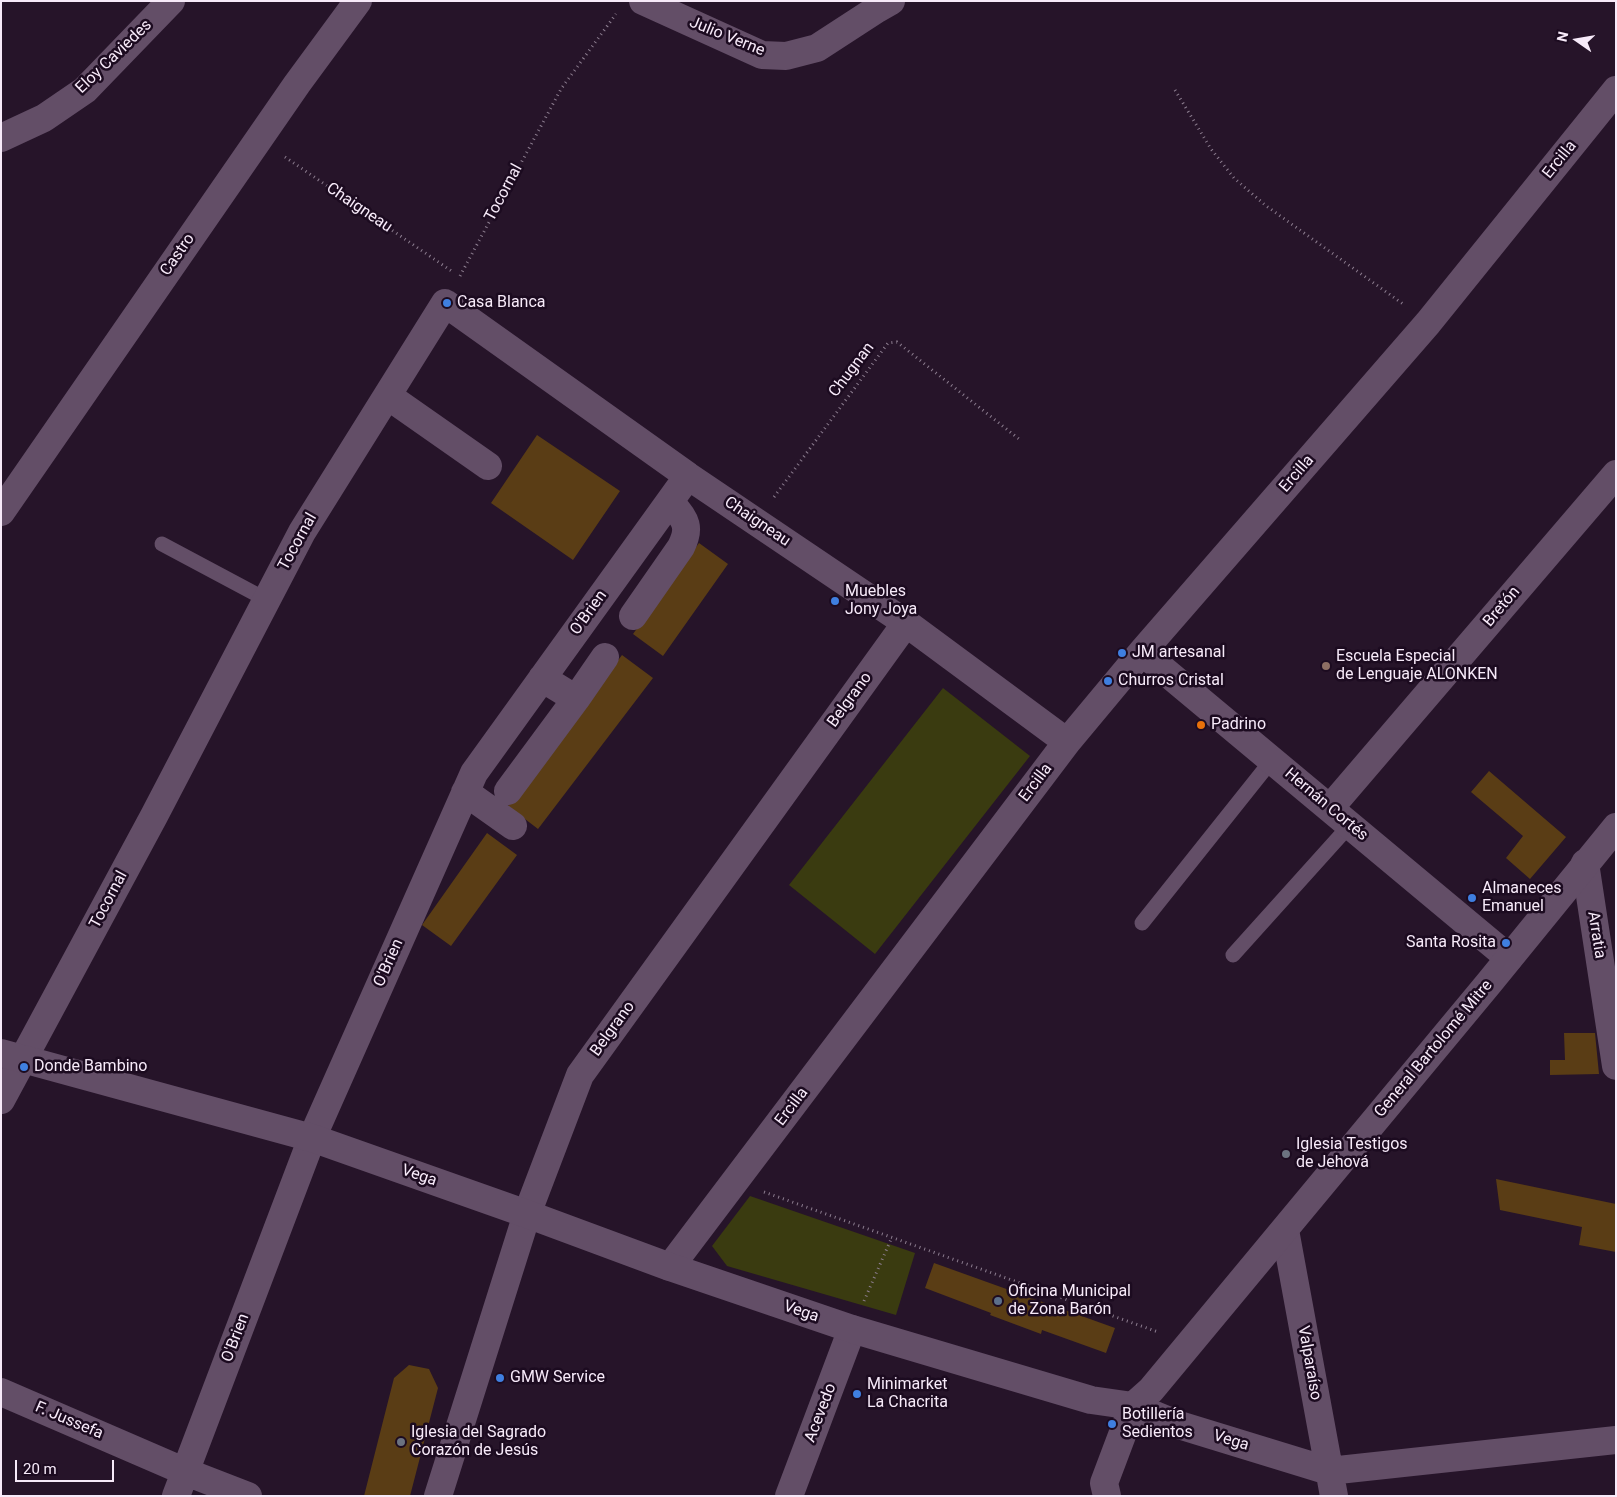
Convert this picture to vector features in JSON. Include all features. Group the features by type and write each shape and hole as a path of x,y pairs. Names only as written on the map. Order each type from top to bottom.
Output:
{"street":[{"name":"Eloy Caviedes","path":"1,138 44,118 85,90 171,1"},
{"name":"Castro","path":"1,512 297,84 358,1"},
{"name":"Julio Verne","path":"631,5 762,55 786,56 817,48 891,1"},
{"name":"Ercilla","path":"670,1267 1067,742 1142,652 1428,323 1616,90"},
{"name":"Tocornal","path":"1,1100 12,1056 154,816 302,532 446,304"},
{"name":"Chaigneau","path":"446,304 688,476 906,623 1067,742"},
{"path":"388,396 488,466"},
{"name":"Bretón","path":"1340,817 1616,474"},
{"name":"O'Brien","path":"181,1484 312,1138 474,773 688,476"},
{"path":"634,616 686,537 687,527 684,520 670,501"},
{"name":"Belgrano","path":"438,1496 528,1214 580,1075 906,623"},
{"name":"Hernán Cortés","path":"1142,652 1509,958"},
{"path":"508,791 576,699 605,656"},
{"path":"542,678 576,699"},
{"path":"465,792 513,826"},
{"name":"General Bartolomé Mitre","path":"1133,1406 1151,1390 1285,1230 1616,827"},
{"name":"Arratia","path":"1585,863 1616,1066"},
{"name":"Vega","path":"12,1056 312,1138 528,1214 670,1267 852,1329 1091,1400 1133,1406 1331,1483 1616,1440"},
{"name":"Valparaíso","path":"1285,1230 1331,1483"},
{"name":"Acevedo","path":"789,1496 852,1329"},
{"name":"F. Jussefa","path":"1,1392 181,1484 248,1496"},
{"path":"1102,1492 1133,1406"}],"lane":[{"path":"162,544 267,600"},
{"path":"1142,923 1272,760"},
{"path":"1233,955 1340,817"}],"path":[{"name":"Tocornal","path":"446,304 561,89 631,5"},
{"path":"1175,90 1211,149 1234,178 1265,205 1428,323"},
{"name":"Chaigneau","path":"259,139 460,276"},
{"name":"Chugnan","path":"756,521 888,343 892,341 898,342 1019,439"},
{"path":"764,1192 1189,1343"},
{"path":"852,1329 892,1237"}],"shaded area":[{"path":"943,688 1030,756 875,954 789,885"},
{"path":"750,1196 915,1253 896,1315 727,1266 712,1246"}],"building":[{"path":"537,435 620,491 573,560 491,503"},
{"path":"699,543 728,564 663,656 633,634"},
{"path":"622,655 653,678 538,829 508,806"},
{"path":"1489,771 1566,837 1530,879 1506,858 1523,836 1471,792"},
{"path":"487,833 517,855 451,946 422,925"},
{"path":"1564,1033 1595,1033 1599,1074 1550,1075 1550,1060 1565,1060"},
{"path":"1496,1179 1616,1204 1616,1252 1579,1245 1582,1227 1500,1210"},
{"name":"Oficina Municipal de Zona Barón","path":"934,1263 1115,1328 1106,1353 1042,1330 1041,1334 925,1288"},
{"name":"Iglesia del Sagrado Corazón de Jesús","path":"409,1365 429,1369 438,1388 410,1496 364,1496 394,1378"}],"place":[{"name":"Casa Blanca","path":"447,303"},
{"name":"Muebles Jony Joya","path":"835,601"},
{"name":"JM artesanal","path":"1122,653"},
{"name":"Escuela Especial de Lenguaje ALONKEN","path":"1326,666"},
{"name":"Churros Cristal","path":"1108,681"},
{"name":"Padrino","path":"1201,725"},
{"name":"Almaneces Emanuel","path":"1472,898"},
{"name":"Santa Rosita","path":"1506,943"},
{"name":"Donde Bambino","path":"24,1067"},
{"name":"Iglesia Testigos de Jehová","path":"1286,1154"},
{"name":"Oficina Municipal de Zona Barón","path":"998,1301"},
{"name":"GMW Service","path":"500,1378"},
{"name":"Minimarket La Chacrita","path":"857,1394"},
{"name":"Botillería Sedientos","path":"1112,1424"},
{"name":"Iglesia del Sagrado Corazón de Jesús","path":"401,1442"}]}
